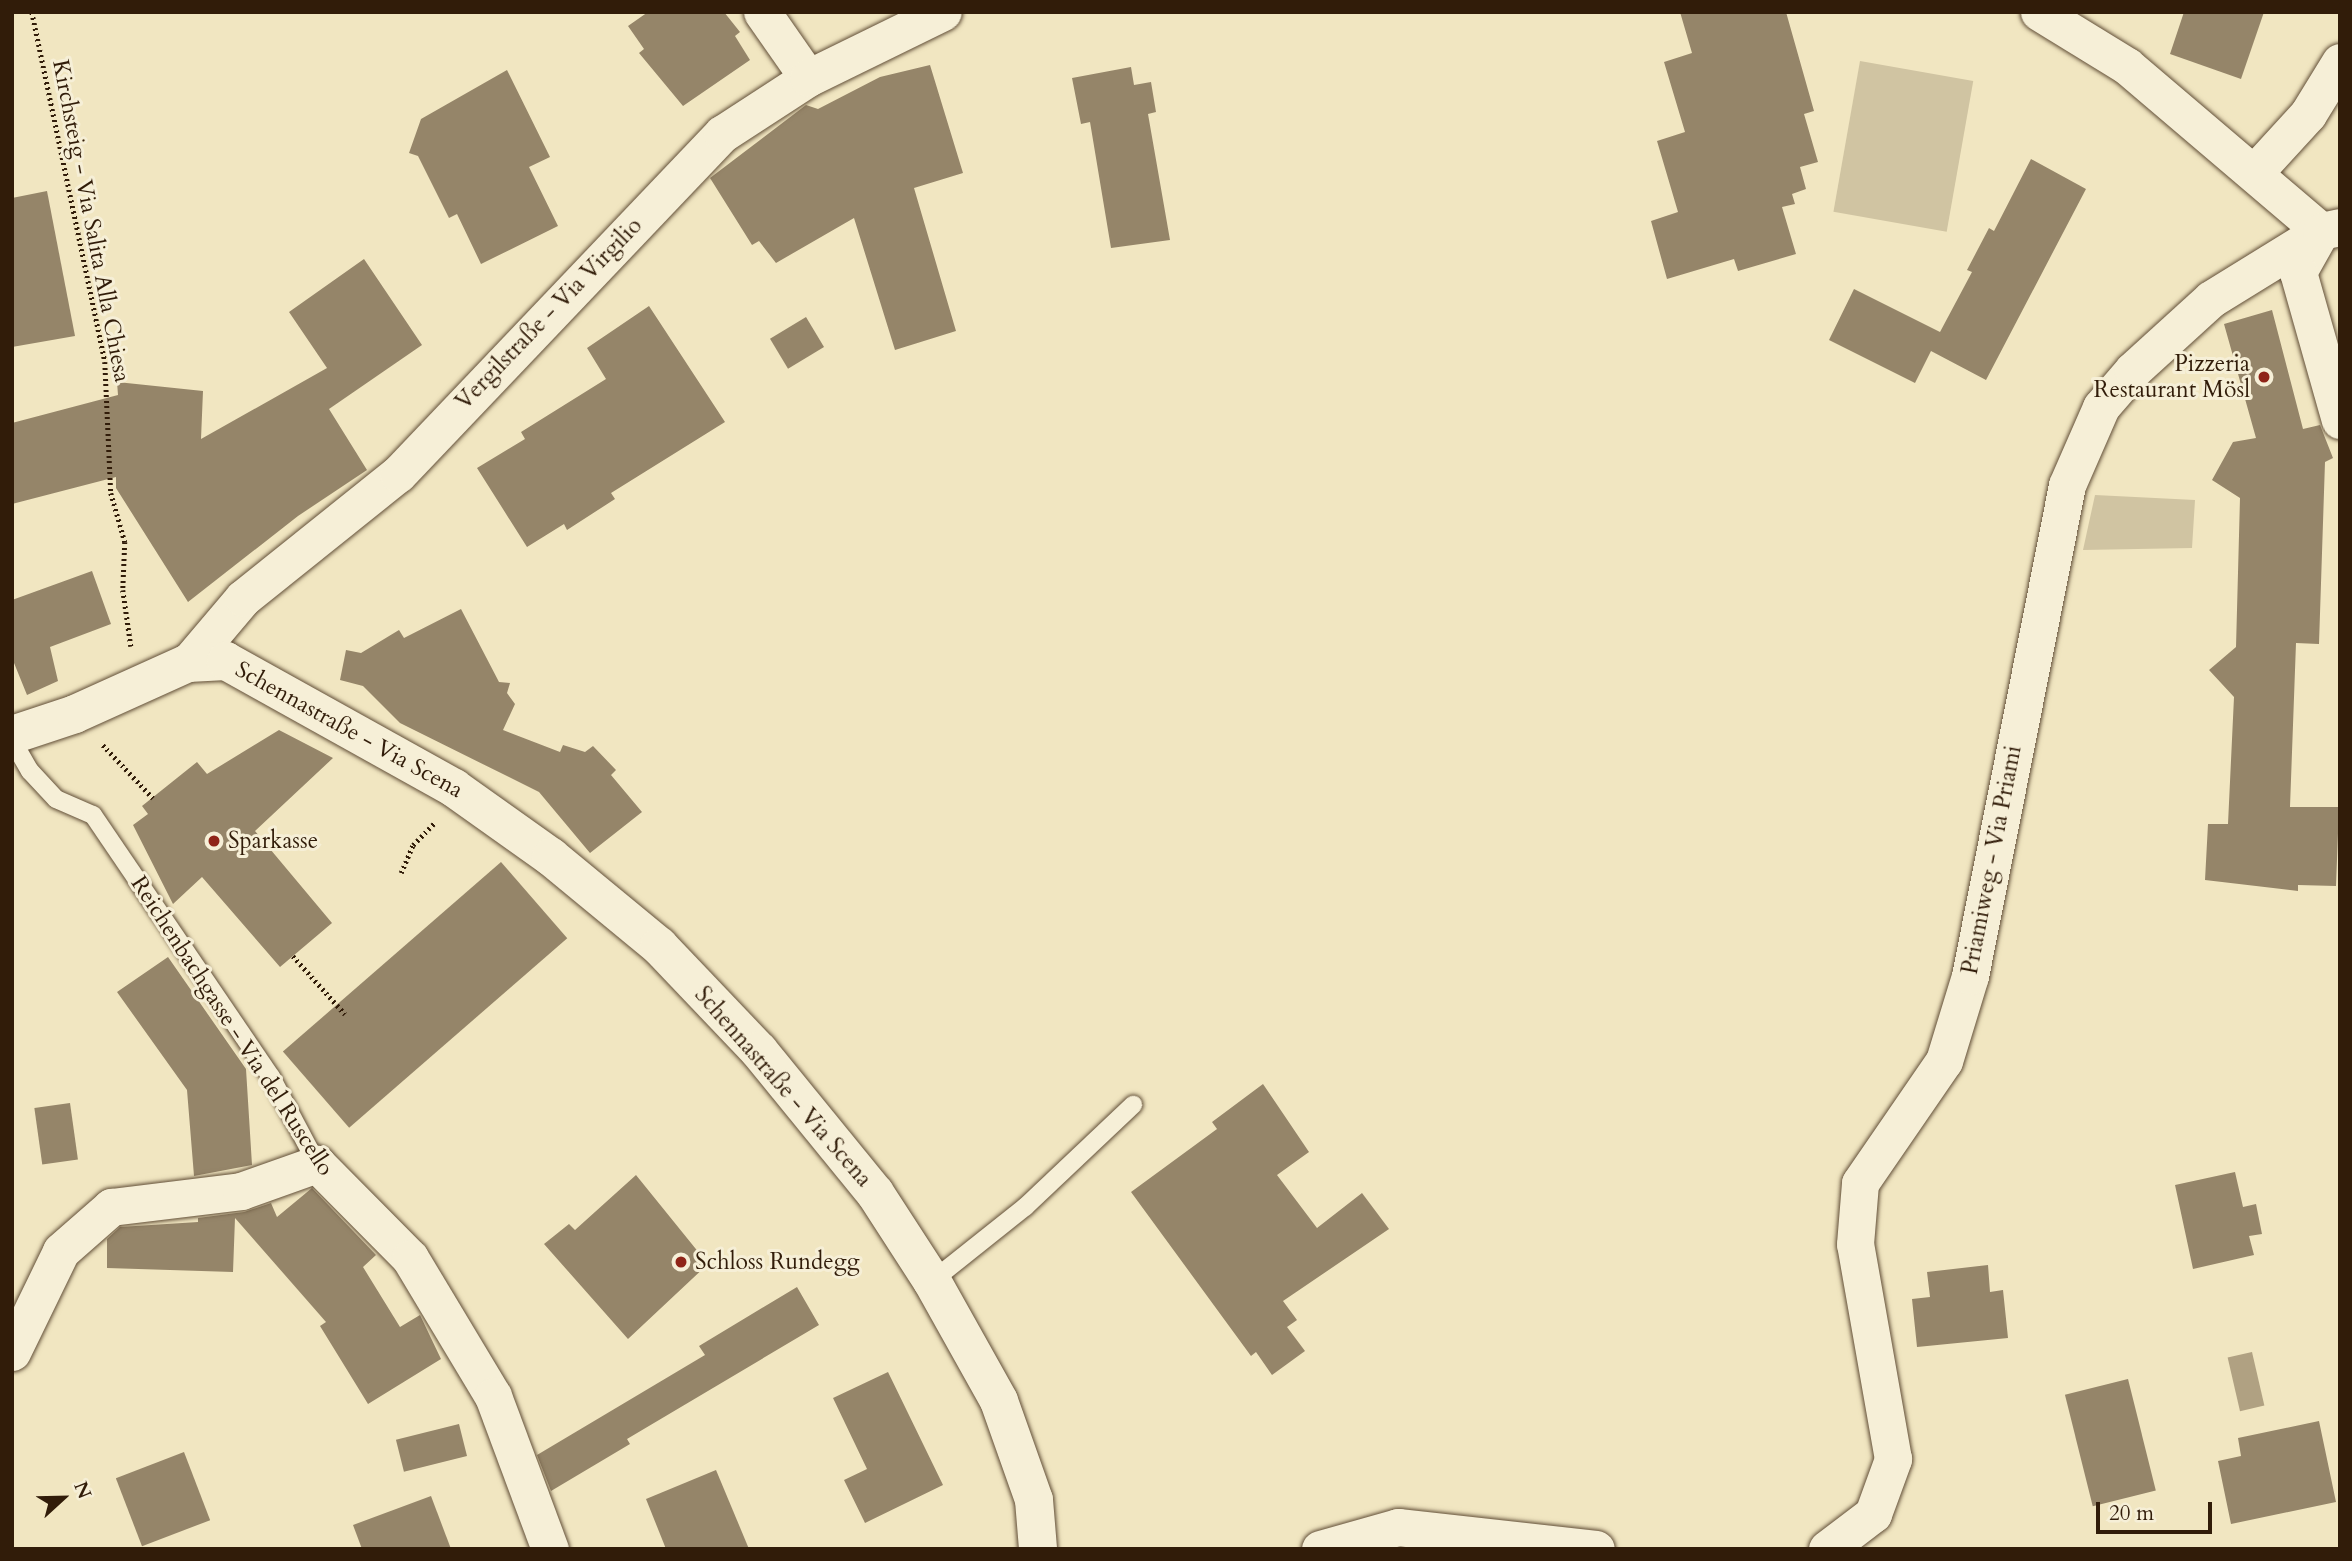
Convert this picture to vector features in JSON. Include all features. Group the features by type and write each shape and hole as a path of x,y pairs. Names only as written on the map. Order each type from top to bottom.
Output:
{"street":[{"path":"762,12 808,78"},
{"name":"Vergilstraße - Via Virgilio","path":"188,663 243,598 398,474 722,134 808,78 943,12"},
{"path":"2039,12 2127,66 2254,173 2330,229 2298,272 2340,420"},
{"path":"2254,173 2308,114 2340,62"},
{"name":"Priamiweg - Via Priami","path":"1827,1549 1873,1514 1893,1459 1855,1244 1860,1183 1944,1061 1970,976 2067,485 2101,407 2133,370 2211,299 2330,229"},
{"name":"Schennastraße - Via Scena","path":"188,663 226,661 242,668 454,788 551,857 649,938 759,1051 875,1193 932,1281 999,1401 1034,1500 1038,1549"},
{"path":"12,735 75,714 188,663"},
{"path":"12,1352 61,1251 111,1207 241,1191 317,1164"},
{"name":"Reichenbachgasse - Via del Ruscello","path":"317,1164 410,1258 493,1396 550,1549"},
{"path":"1320,1549 1398,1527 1596,1549"}],"lane":[{"name":"Reichenbachgasse - Via del Ruscello","path":"12,740 30,771 56,799 93,815 271,1077 317,1164"},
{"path":"932,1281 1025,1208 1133,1105"}],"path":[{"name":"Kirchsteig - Via Salita Alla Chiesa","path":"32,12 105,362 111,493 125,542 129,640 145,683"},
{"path":"75,714 153,798"},
{"path":"401,873 413,845 435,822"},
{"path":"293,956 345,1014"}],"shaded area":[{"path":"1860,61 1973,81 1947,232 1833,212"},
{"path":"2095,495 2195,500 2192,548 2083,550"},
{"path":"2252,1352 2264,1406 2240,1411 2228,1358"}],"building":[{"path":"648,12 724,12 740,32 735,36 750,60 683,106 639,53 644,49 628,26"},
{"path":"1680,12 1786,12 1814,111 1804,114 1818,162 1800,167 1806,189 1792,194 1795,204 1782,207 1796,254 1738,271 1734,259 1667,279 1651,221 1678,212 1657,141 1685,132 1664,62 1692,53"},
{"path":"2184,12 2264,12 2241,79 2170,54"},
{"path":"930,65 963,173 914,188 956,331 895,350 854,218 776,263 759,241 752,245 710,178 806,105 818,109 880,77"},
{"path":"1131,67 1134,85 1151,82 1156,112 1148,114 1170,240 1111,248 1090,122 1081,124 1072,78"},
{"path":"507,70 550,157 529,167 558,226 481,264 457,214 449,218 418,156 409,153 421,119"},
{"path":"2031,159 2086,189 1986,380 1931,351 1915,383 1829,340 1854,289 1940,332 1972,272 1967,270 1989,228 1994,231"},
{"path":"47,191 75,336 12,347 12,198"},
{"path":"364,259 422,345 329,409 367,470 298,516 188,602 116,488 116,477 12,504 12,423 118,395 117,382 203,391 201,439 327,368 289,312"},
{"path":"649,306 725,422 611,493 615,499 567,530 564,524 527,547 477,468 525,439 521,432 606,379 587,348"},
{"path":"2272,310 2303,429 2320,425 2333,458 2325,462 2319,644 2296,643 2290,807 2339,807 2336,886 2298,885 2298,891 2205,880 2208,824 2228,824 2234,697 2209,670 2236,647 2240,498 2212,480 2233,442 2256,438 2224,324"},
{"path":"806,317 824,347 788,369 770,339"},
{"path":"92,571 111,624 50,647 58,681 27,695 12,658 12,600"},
{"path":"461,609 499,682 510,683 507,693 515,704 503,730 560,752 563,745 585,752 593,746 616,770 611,775 642,812 590,853 539,792 400,723 363,686 340,680 346,650 361,653 399,630 404,638"},
{"path":"279,730 333,758 255,831 332,923 280,967 202,877 173,904 133,825 148,814 142,806 197,762 207,774"},
{"path":"501,862 567,938 349,1128 283,1052"},
{"path":"168,957 246,1069 252,1165 194,1176 187,1090 117,992"},
{"path":"1263,1084 1309,1152 1277,1175 1317,1228 1362,1193 1389,1229 1283,1301 1297,1320 1287,1327 1305,1351 1272,1375 1256,1352 1251,1356 1131,1192 1217,1129 1212,1122"},
{"path":"70,1103 78,1159 42,1164 34,1108"},
{"path":"2235,1172 2243,1207 2256,1204 2262,1234 2249,1236 2254,1255 2193,1269 2175,1185"},
{"path":"636,1175 708,1264 628,1339 544,1244 569,1224 575,1230"},
{"path":"312,1188 376,1255 363,1267 400,1327 420,1315 441,1359 368,1404 320,1326 326,1322 235,1218 233,1272 107,1268 107,1239 120,1227 198,1222 198,1218 244,1212 271,1203 277,1217"},
{"path":"1988,1265 1990,1292 2003,1290 2008,1338 1917,1347 1912,1299 1930,1297 1927,1272"},
{"path":"797,1287 819,1325 627,1439 630,1444 551,1491 537,1455 705,1355 699,1346"},
{"path":"888,1372 943,1485 865,1523 844,1480 867,1469 833,1398"},
{"path":"2128,1379 2156,1491 2093,1506 2065,1395"},
{"path":"2319,1421 2336,1502 2231,1524 2218,1461 2241,1456 2238,1438"},
{"path":"459,1424 467,1456 404,1472 396,1440"},
{"path":"184,1452 210,1520 142,1546 116,1478"},
{"path":"716,1470 749,1549 666,1549 646,1499"},
{"path":"431,1496 451,1549 362,1549 353,1525"}],"place":[{"name":"Pizzeria Restaurant Mösl","path":"2264,377"},
{"name":"Sparkasse","path":"214,841"},
{"name":"Schloss Rundegg","path":"681,1262"}]}
